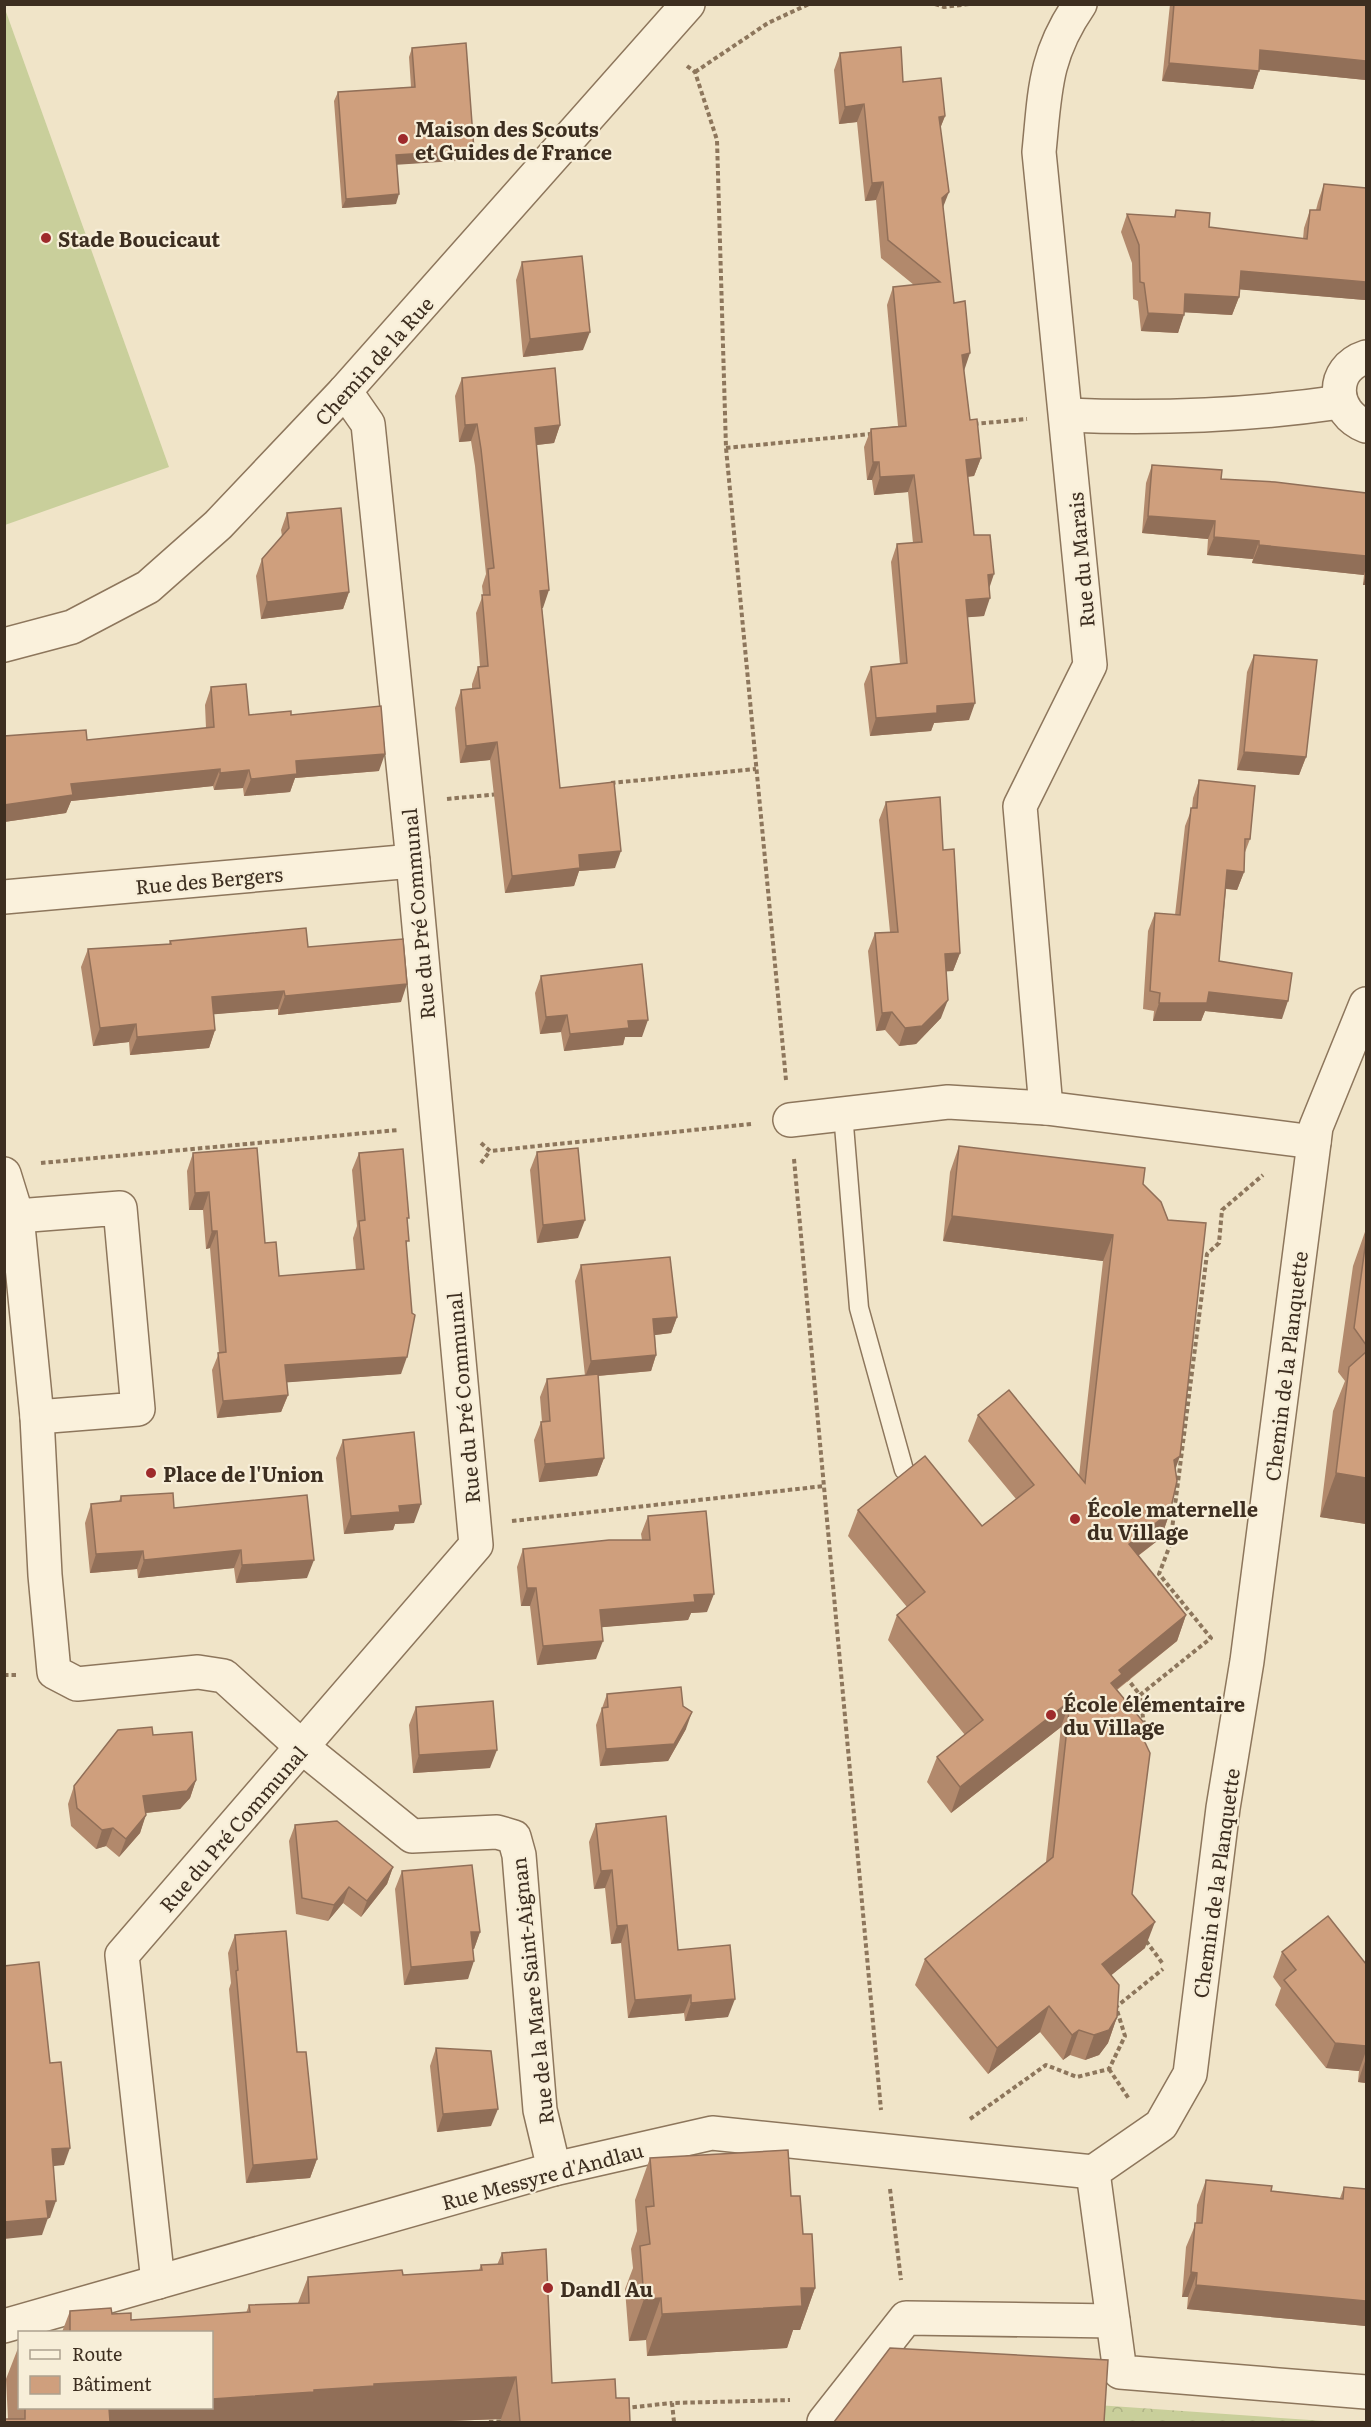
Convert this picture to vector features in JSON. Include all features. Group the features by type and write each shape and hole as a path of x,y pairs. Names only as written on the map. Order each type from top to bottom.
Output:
{"street":[{"name":"Chemin de la Rue","path":"4,645 72,627 148,587 218,525 345,391 688,4"},
{"name":"Rue du Marais","path":"1046,1108 1020,806 1090,665 1040,152 1046,74 1064,27 1080,4"},
{"path":"1366,357 1348,368 1342,378 1341,402 1346,414 1366,426"},
{"name":"Rue du Pré Communal","path":"158,2282 123,1954 476,1545 413,861 368,424 345,391"},
{"path":"1067,415 1228,412 1341,402"},
{"name":"Rue des Bergers","path":"4,897 413,861"},
{"name":"Chemin de la Planquette","path":"1093,2172 1161,2125 1190,2074 1223,1808 1247,1661 1316,1127 1366,1004"},
{"path":"790,1120 948,1102 1046,1108 1282,1136 1314,1142"},
{"name":"Rue de la Mare Saint-Aignan","path":"4,1174 17,1216 37,1417 45,1575 54,1672 77,1684 198,1672 224,1676 302,1747 412,1836 496,1832 514,1838 519,1855 540,2110 554,2169"},
{"path":"17,1216 120,1208 138,1409 37,1417"},
{"name":"Rue Messyre d'Andlau","path":"4,2326 554,2169 712,2133 1093,2172"},
{"path":"1093,2172 1120,2372 1366,2392"},
{"path":"833,2410 906,2318 1113,2321"}],"lane":[{"path":"843,1113 859,1308 904,1470"}],"path":[{"path":"695,72 768,23 809,4"},
{"path":"935,4 945,7 969,4"},
{"path":"655,42 695,72 717,140 726,448 885,2150 906,2318"},
{"path":"973,424 1067,415"},
{"path":"726,448 879,433"},
{"path":"601,784 756,769"},
{"path":"407,803 507,793"},
{"path":"1150,1581 1159,1574 1170,1545 1207,1254 1219,1243 1222,1210 1271,1169 1282,1136"},
{"path":"474,1525 824,1486"},
{"path":"1140,1695 1211,1638 1159,1574"},
{"path":"1125,1676 1140,1695 1144,1729"},
{"path":"1140,1933 1172,1976"},
{"path":"961,2126 1046,2065 1077,2077 1109,2069 1125,2036 1116,2007 1166,1967"},
{"path":"672,2403 674,2422"},
{"path":"615,2409 672,2403 833,2410"},
{"path":"489,2422 512,2420"}],"green space":[{"name":"Stade Boucicaut","path":"5,9 169,467 4,525"},
{"path":"1097,2405 1339,2422 1096,2422"}],"building":[{"path":"1174,4 1366,4 1366,61 1260,50 1259,71 1169,63"},
{"name":"Maison des Scouts et Guides de France","path":"466,43 474,150 396,155 399,194 346,199 338,92 415,87 412,48"},
{"path":"901,47 903,82 941,78 945,116 939,117 949,192 942,198 954,303 965,301 970,353 962,355 970,420 977,419 981,458 966,460 974,535 990,535 994,574 988,575 990,598 966,600 975,703 937,706 937,713 876,718 871,667 907,663 897,544 922,542 914,475 880,477 879,462 873,462 871,429 906,426 893,287 940,282 888,240 883,182 872,183 864,104 845,107 840,53"},
{"path":"1324,184 1366,188 1366,282 1241,271 1239,297 1185,294 1184,315 1148,313 1144,283 1140,282 1139,245 1127,214 1175,217 1176,210 1210,213 1209,227 1307,239 1310,210 1320,210"},
{"path":"582,256 590,332 530,339 522,262"},
{"path":"555,368 560,425 535,428 549,590 540,591 560,788 614,782 621,851 579,855 580,868 512,876 497,742 466,746 461,690 480,688 478,667 488,666 482,595 490,595 488,569 494,568 477,424 465,425 462,378"},
{"path":"1152,465 1222,470 1221,479 1275,482 1366,493 1366,556 1259,545 1259,541 1214,537 1215,521 1148,516"},
{"path":"341,508 349,592 267,602 262,559 289,528 287,513"},
{"path":"1254,655 1317,660 1306,757 1244,752"},
{"path":"246,684 249,715 291,711 291,715 381,706 385,754 296,761 297,774 251,779 249,770 220,773 220,769 71,784 73,795 4,805 4,736 86,730 87,740 214,727 211,687"},
{"path":"1199,780 1255,786 1250,839 1245,839 1244,872 1227,870 1219,961 1292,973 1288,1001 1209,992 1207,1003 1159,1003 1160,993 1150,991 1155,913 1180,915 1191,808 1197,808"},
{"path":"940,797 943,850 954,849 960,953 945,954 948,1000 922,1026 905,1028 892,1012 882,1013 875,933 898,932 886,802"},
{"path":"306,928 308,947 403,939 407,984 285,996 284,991 212,997 215,1030 137,1037 136,1024 100,1028 88,949 171,944 170,941"},
{"path":"642,964 648,1020 628,1021 629,1028 570,1034 567,1015 546,1017 541,976"},
{"path":"959,1146 1145,1168 1143,1184 1161,1202 1168,1220 1206,1223 1180,1456 1174,1460 1177,1481 1170,1512 1129,1544 1186,1615 1119,1670 1122,1674 1111,1683 1150,1730 1142,1736 1150,1753 1132,1894 1155,1922 1102,1964 1119,1985 1117,2017 1109,2030 1094,2035 1079,2030 1072,2035 1049,2006 997,2048 925,1959 1053,1857 1070,1701 960,1787 937,1757 983,1720 897,1615 925,1592 858,1510 925,1456 982,1526 1034,1485 978,1415 1009,1390 1085,1483 1113,1235 952,1216"},
{"path":"257,1148 265,1243 276,1242 279,1276 364,1269 359,1221 365,1220 359,1153 403,1149 409,1218 407,1218 409,1241 406,1241 412,1313 415,1315 407,1357 285,1365 288,1395 223,1401 218,1353 226,1352 217,1231 212,1231 209,1192 195,1193 193,1153"},
{"path":"578,1148 585,1220 543,1225 537,1152"},
{"path":"1366,1240 1366,1345 1354,1328"},
{"path":"670,1257 677,1317 653,1319 656,1355 591,1361 581,1265"},
{"path":"1366,1352 1366,1478 1336,1473 1349,1367"},
{"path":"598,1374 604,1458 545,1464 541,1422 550,1421 547,1379"},
{"path":"414,1432 421,1504 399,1506 400,1512 351,1516 343,1440"},
{"path":"173,1493 174,1508 307,1495 314,1560 242,1565 241,1550 144,1560 143,1551 96,1554 91,1504 121,1501 121,1496"},
{"path":"706,1511 714,1594 694,1595 695,1602 600,1610 603,1641 543,1646 536,1588 527,1588 523,1549 609,1540 650,1540 648,1516"},
{"path":"681,1687 683,1706 692,1712 674,1744 606,1749 602,1708 608,1707 607,1694"},
{"path":"493,1701 497,1750 419,1755 416,1707"},
{"path":"152,1727 153,1735 192,1732 196,1780 187,1791 143,1796 146,1815 126,1839 113,1828 102,1830 77,1808 74,1786 118,1730"},
{"path":"666,1816 678,1950 730,1945 735,1999 691,2003 691,1995 635,2000 627,1925 617,1926 612,1870 601,1871 596,1824"},
{"path":"337,1821 393,1867 367,1901 349,1887 334,1905 302,1898 295,1825"},
{"path":"472,1865 480,1932 471,1932 474,1961 411,1967 402,1871"},
{"path":"1328,1916 1366,1964 1366,2046 1335,2043 1284,1980 1296,1970 1282,1952"},
{"path":"286,1931 297,2052 306,2052 317,2159 253,2165 236,1971 238,1970 235,1935"},
{"path":"39,1962 50,2063 61,2062 70,2148 52,2149 56,2201 46,2201 48,2218 4,2222 4,1966"},
{"path":"436,2048 491,2051 498,2109 443,2114"},
{"path":"788,2150 791,2196 800,2196 803,2234 812,2234 815,2288 801,2288 802,2306 662,2314 661,2298 644,2299 640,2246 650,2244 646,2207 654,2206 650,2158"},
{"path":"1206,2180 1272,2186 1271,2191 1343,2199 1344,2187 1366,2189 1366,2301 1196,2285 1197,2273 1191,2272 1195,2223 1202,2223"},
{"path":"546,2249 552,2383 615,2379 616,2398 629,2398 630,2422 520,2422 516,2377 374,2384 374,2386 314,2390 314,2392 213,2399 213,2331 70,2331 70,2311 111,2308 112,2314 131,2313 131,2320 250,2312 249,2305 309,2303 308,2277 402,2270 403,2275 482,2270 481,2265 503,2264 502,2253"},
{"path":"890,2348 1108,2360 1104,2422 834,2422"},
{"path":"25,2409 109,2409 110,2422 4,2422 4,2419 25,2419"}],"place":[{"name":"Maison des Scouts et Guides de France","path":"403,139"},
{"name":"Stade Boucicaut","path":"46,238"},
{"name":"Place de l'Union","path":"151,1473"},
{"name":"École maternelle du Village","path":"1075,1519"},
{"name":"École élémentaire du Village","path":"1051,1715"},
{"name":"Dandl Au","path":"548,2288"}]}
